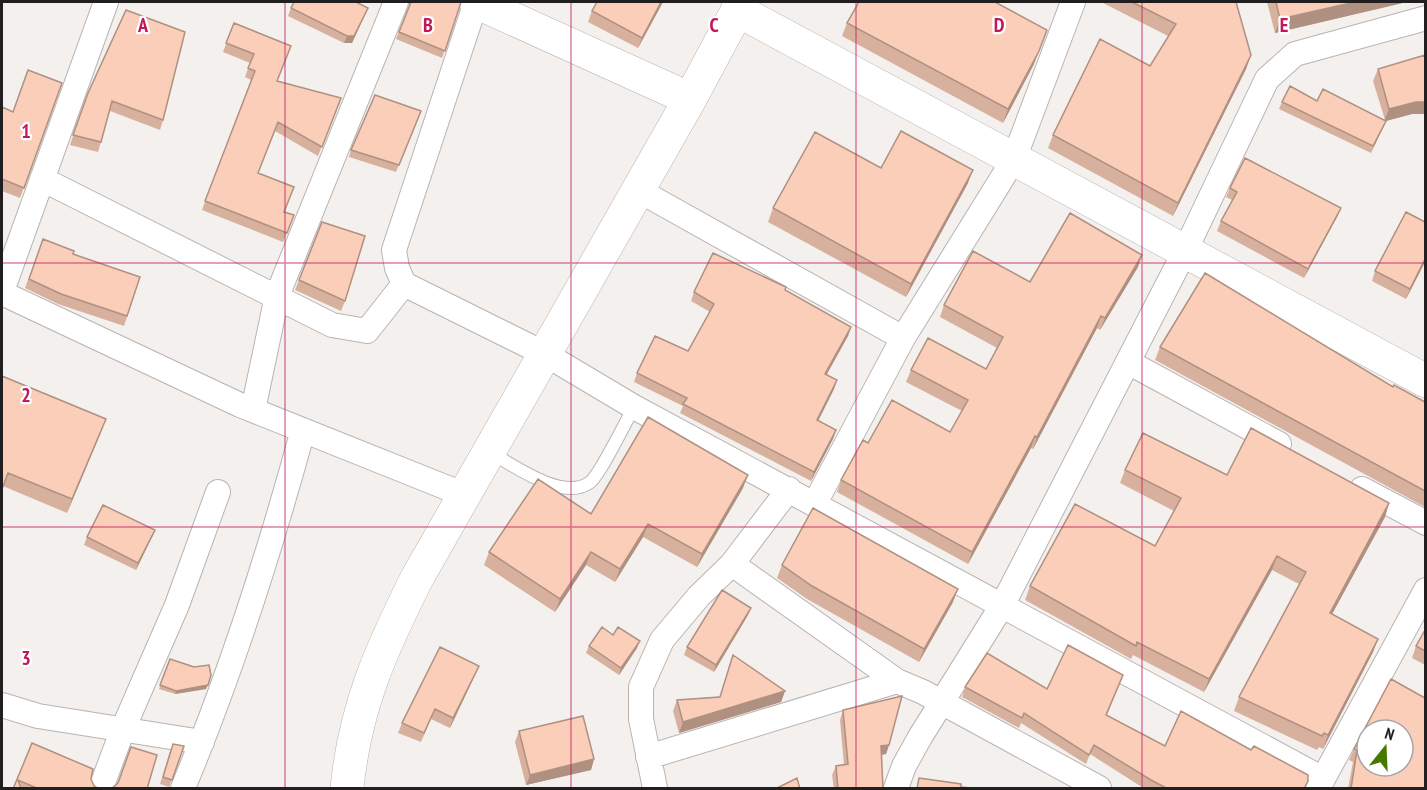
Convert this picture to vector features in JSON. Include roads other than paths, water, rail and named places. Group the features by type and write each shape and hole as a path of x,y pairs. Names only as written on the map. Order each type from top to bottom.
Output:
{"street":[{"path":"106,2 2,292 253,410 465,495"},
{"path":"253,410 277,296 396,2"},
{"path":"690,99 476,2 394,250 397,268 404,284 545,354 634,407 1003,604 1320,784 1425,590"},
{"path":"815,503 903,338 1014,159 1073,2"},
{"path":"347,789 351,748 365,693 381,653 417,578 690,99 740,6 1014,159 1425,381"},
{"path":"896,789 903,766 1003,604 1185,251 1267,79 1295,54 1425,18"},
{"path":"42,179 332,325 367,331 404,284"},
{"path":"638,190 903,338"},
{"path":"1128,362 1302,457"},
{"path":"183,789 202,742 280,515 303,430"},
{"path":"1344,479 1425,523"},
{"path":"655,789 641,719 641,687 662,640 699,596 732,564 789,489"},
{"path":"101,789 123,729 177,604 218,492"},
{"path":"732,564 897,681 923,692 941,704 1099,789"},
{"path":"648,757 897,681"},
{"path":"2,705 38,716 202,742"}],"lane":[{"path":"489,452 556,487 575,489 591,483 634,407"}]}
